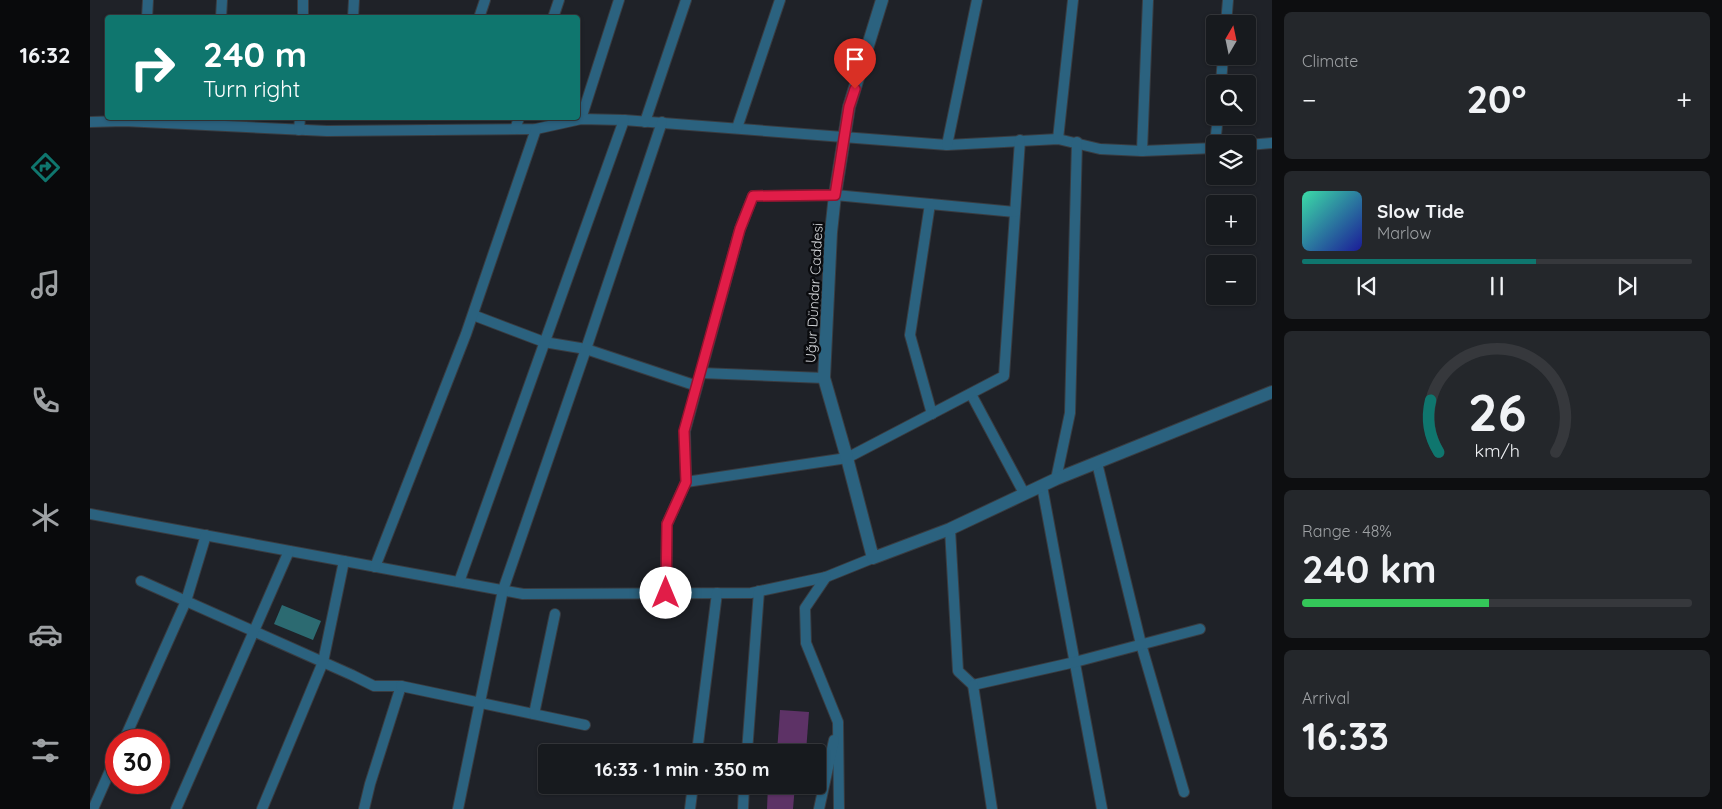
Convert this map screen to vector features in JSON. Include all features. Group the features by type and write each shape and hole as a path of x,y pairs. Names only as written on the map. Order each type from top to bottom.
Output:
{"street":[{"path":"147,15 148,0"},
{"path":"221,15 222,0"},
{"path":"303,0 303,15"},
{"path":"353,15 354,0"},
{"path":"480,15 485,0"},
{"path":"554,15 559,0"},
{"path":"619,0 581,119 662,122 947,145 1058,139 1100,149 1142,151 1206,148"},
{"path":"645,122 686,0"},
{"path":"737,128 780,0"},
{"name":"Uğur Dündar Caddesi","path":"873,558 824,378 835,195 849,107 882,0"},
{"path":"947,145 977,0"},
{"path":"1058,139 1073,0"},
{"path":"1142,151 1148,0"},
{"path":"1227,15 1228,0"},
{"path":"90,122 144,120 219,122 327,131 536,129 576,120"},
{"path":"299,130 300,120"},
{"path":"515,129 518,120"},
{"path":"459,582 624,120"},
{"path":"458,809 503,590 662,122"},
{"path":"375,566 473,315 536,129"},
{"path":"686,482 847,458 1004,376 1020,140"},
{"path":"1056,479 1070,413 1077,142"},
{"path":"1256,144 1272,143"},
{"path":"666,593 667,524 686,482 684,431 740,229 753,196 835,195 1015,212"},
{"path":"930,204 910,335 932,414"},
{"path":"473,315 544,342 586,349 697,386"},
{"path":"701,373 824,378"},
{"path":"90,514 523,594 751,593 826,577 950,529 1056,479 1272,392"},
{"path":"971,394 1024,493"},
{"path":"1097,463 1140,644 1184,792"},
{"path":"1042,486 1102,809"},
{"path":"950,529 958,671 972,685 992,809"},
{"path":"129,729 186,601 206,535"},
{"path":"176,809 289,551"},
{"path":"262,809 323,662 344,561"},
{"path":"826,577 805,608 806,643 838,722 839,809"},
{"path":"141,581 374,686 401,686 585,725"},
{"path":"748,744 759,591"},
{"path":"699,744 717,593"},
{"path":"534,714 555,614"},
{"path":"972,685 1074,662 1200,629"},
{"path":"364,809 401,686"},
{"path":"819,809 838,722"},
{"path":"93,809 105,782"},
{"path":"690,809 692,794"},
{"path":"742,809 743,794"}],"shaded area":[{"path":"780,710 809,712 807,744 778,744"},
{"path":"768,794 794,794 793,809 767,809"}],"water":[{"path":"282,605 321,621 313,640 274,624"}],"route":[{"path":"666,593 667,524 686,482 684,431 740,229 753,196 835,195 849,107 855,89"}]}
